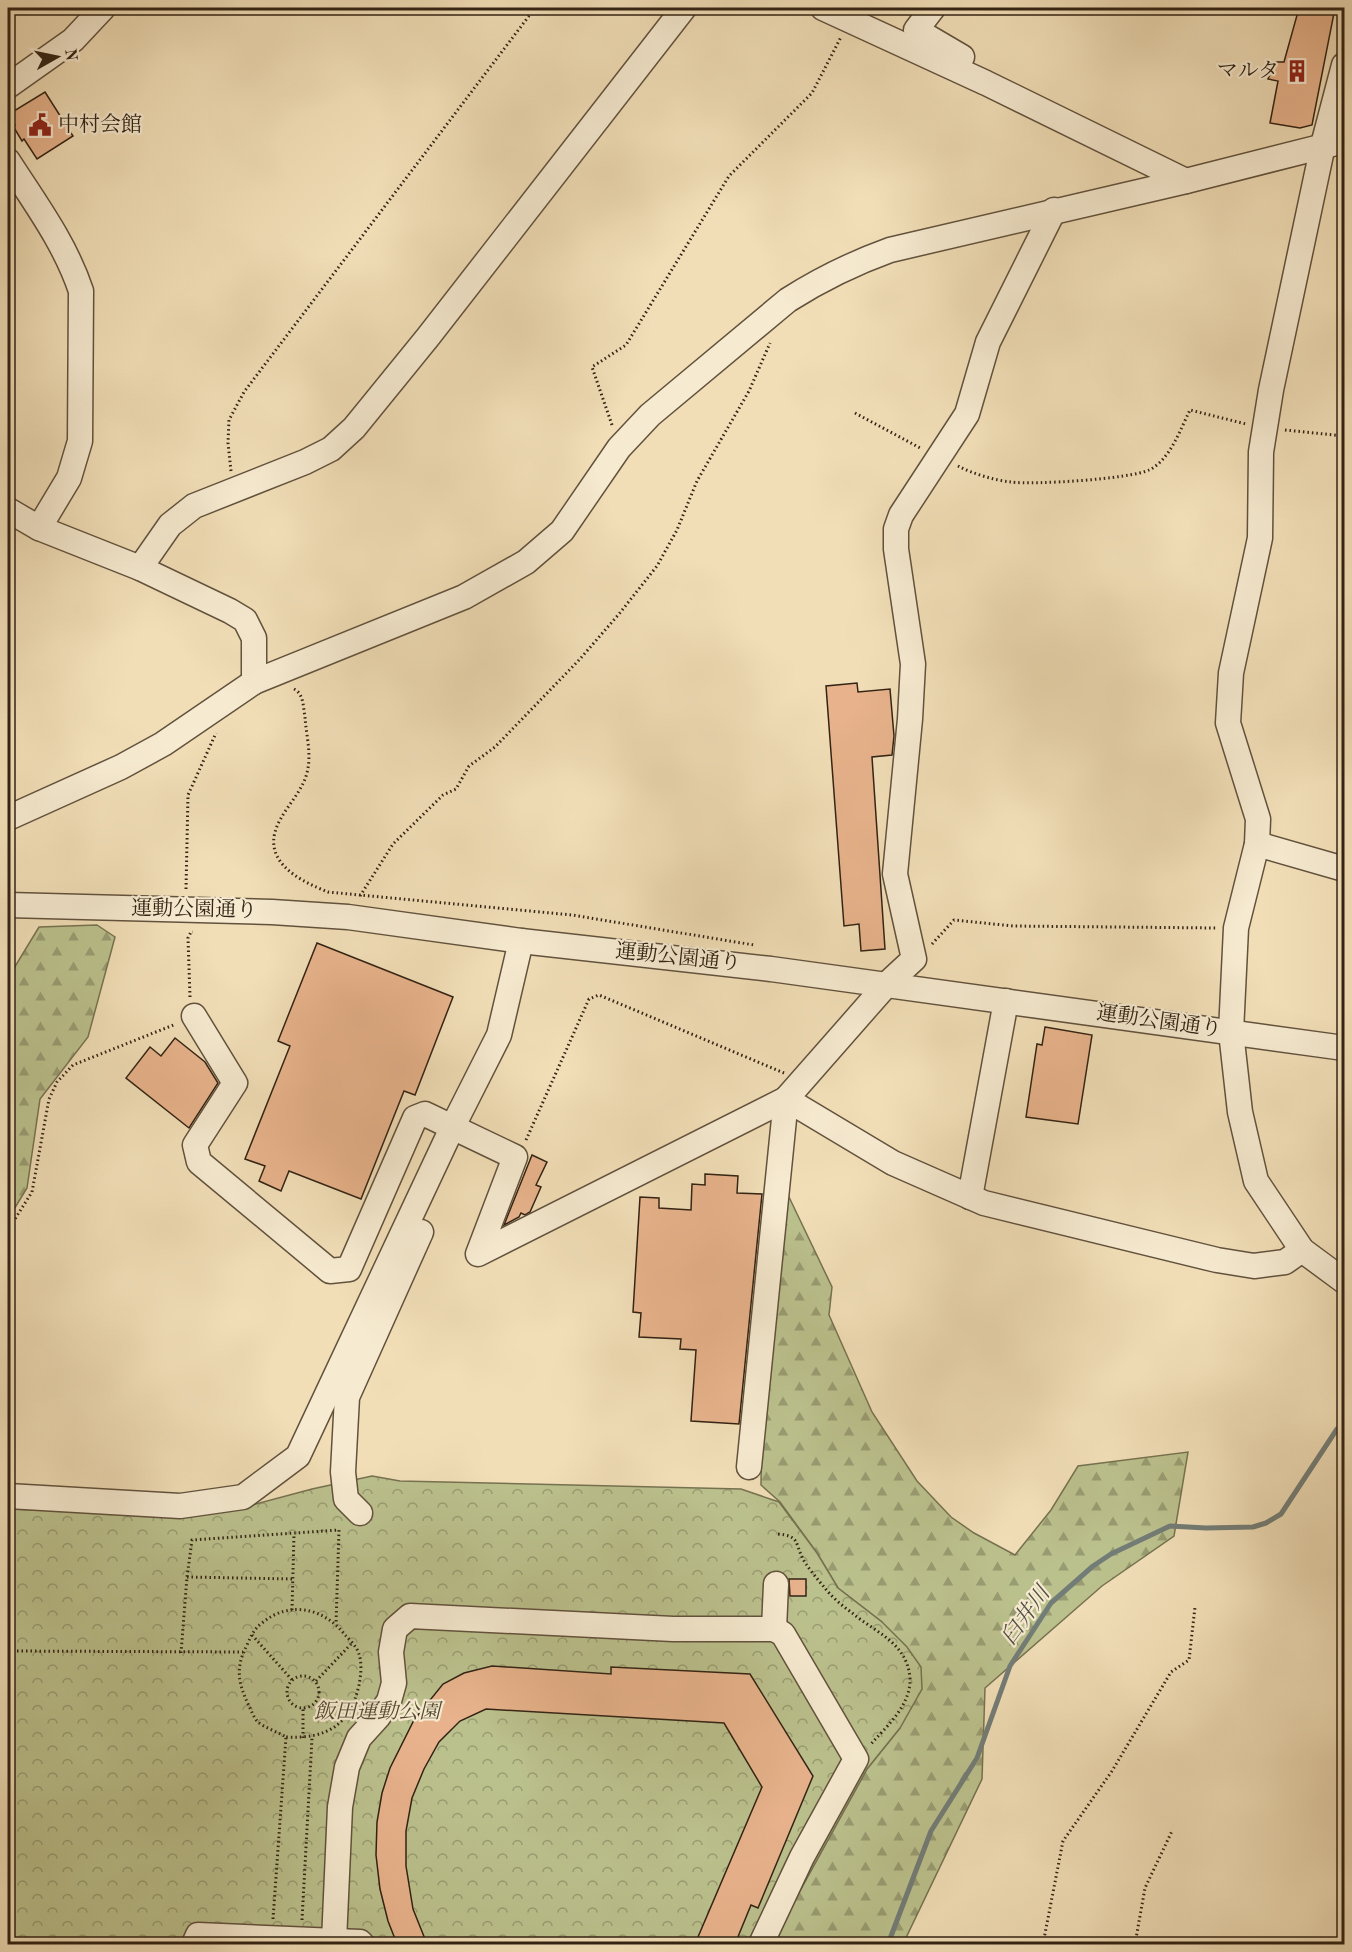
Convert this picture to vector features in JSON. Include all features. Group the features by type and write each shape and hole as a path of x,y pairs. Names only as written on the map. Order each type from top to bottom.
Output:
{"street":[{"path":"8,86 73,40 104,8"},
{"path":"141,568 170,525 194,506 305,462 331,449 354,428 428,338 684,8"},
{"path":"824,8 986,83 1186,181"},
{"path":"933,8 916,30 981,69 986,83"},
{"path":"1344,65 1334,143 1271,390 1261,452 1260,538 1231,673 1228,723 1258,819 1257,844 1236,928 1231,1032 1240,1112 1256,1181 1302,1250 1344,1281"},
{"path":"8,818 122,767 163,744 254,682 464,597 526,562 562,531 619,448 650,415 788,300 813,284 860,261 890,250 1186,181 1334,143"},
{"path":"8,161 51,227 73,267 81,291 80,441 69,478 39,528"},
{"path":"194,1016 235,1083 195,1145 199,1161 330,1271 349,1269 415,1118 424,1114 515,1157 478,1254 786,1099 887,984 914,959 895,874 910,719 912,664 896,549 896,529 901,515 967,414 988,342 1054,210"},
{"path":"8,510 39,528 141,568 244,620 254,638 254,682"},
{"path":"1257,844 1344,869"},
{"name":"運動公園通り","path":"8,905 272,912 348,917 887,984 1344,1048"},
{"path":"8,1496 180,1506 243,1497 298,1456 452,1128 500,1035 521,940"},
{"path":"970,1197 1006,1001"},
{"path":"786,1099 893,1163 984,1203 1217,1260 1254,1266 1285,1262 1302,1250"},
{"path":"749,1467 786,1099"},
{"path":"360,1513 346,1499 343,1472 347,1397 423,1228 430,1174"},
{"path":"774,1629 776,1584"},
{"path":"334,1941 340,1807 347,1767 359,1738 389,1701 394,1683 391,1652 394,1629 410,1616 673,1629 774,1629 783,1634 856,1759 802,1857 761,1944"},
{"path":"194,1944 198,1935 360,1942 362,1944"}],"path":[{"path":"234,490 228,443 229,420 244,392 535,8"},
{"path":"619,448 592,367 626,345 729,176 812,93 850,20"},
{"path":"360,896 393,844 443,795 456,789 469,766 495,747 580,659 657,566 677,530 697,481 749,391 771,341"},
{"path":"855,413 967,471 1011,482 1129,476 1149,470 1161,461 1176,439 1190,410 1265,429 1344,436"},
{"path":"289,686 299,691 303,701 309,755 308,769 304,782 280,820 275,831 274,843 278,858 287,870 302,881 328,892 572,915 753,945 770,953 771,969"},
{"path":"188,910 185,878 188,795 220,726"},
{"path":"914,959 939,938 954,920 1014,926 1236,928"},
{"path":"8,1230 32,1192 49,1099 57,1082 73,1065 194,1016 190,1002 188,939 191,932 202,931"},
{"path":"515,1157 522,1149 589,999 599,995 802,1081"},
{"path":"181,1653 192,1540 339,1530 336,1624"},
{"path":"292,1610 294,1533"},
{"path":"778,1534 788,1535 798,1544 802,1558 824,1587 851,1613 895,1643 907,1662 910,1680 902,1709 856,1759"},
{"path":"187,1577 293,1579"},
{"path":"1042,1944 1063,1841 1112,1771 1171,1672 1189,1660 1195,1607"},
{"path":"292,1610 307,1610 322,1614 336,1624 359,1654 361,1674 354,1703 348,1714 330,1731 303,1738 286,1737 257,1721 238,1676 240,1658 254,1629 272,1614 292,1610"},
{"path":"252,1635 292,1681"},
{"path":"316,1681 352,1643"},
{"path":"8,1651 243,1652"},
{"path":"296,1677 310,1677 316,1681 319,1692 316,1701 313,1705 297,1708 290,1700 287,1686 296,1677"},
{"path":"303,1708 303,1738"},
{"path":"272,1938 286,1737"},
{"path":"301,1940 312,1737"},
{"path":"1135,1944 1145,1888 1172,1831"}],"green space":[{"path":"97,925 115,937 88,1037 40,1099 27,1188 8,1219 8,978 39,927"},
{"path":"789,1197 832,1287 829,1315 872,1412 917,1481 951,1517 974,1533 1015,1555 1051,1510 1078,1466 1188,1452 1174,1536 1102,1586 985,1688 982,1779 903,1944 773,1944 780,1927 867,1769 900,1728 882,1622 838,1588 817,1553 780,1502 761,1485 762,1409 781,1203"},
{"name":"飯田運動公園","path":"372,1476 400,1481 741,1489 779,1502 817,1553 838,1588 882,1622 907,1647 921,1667 922,1689 900,1728 867,1769 780,1927 773,1944 8,1944 8,1509 103,1512 237,1509"}],"building":[{"name":"マルタ","path":"1299,8 1335,8 1312,125 1300,128 1270,123 1278,81 1268,79 1275,62 1284,62"},
{"name":"中村会館","path":"45,92 73,136 37,159 24,139 22,141 9,114"},
{"path":"857,683 858,692 890,689 894,736 892,755 872,757 885,949 861,951 859,924 844,926 826,686"},
{"path":"317,943 453,997 415,1095 404,1091 361,1199 289,1171 281,1191 259,1181 265,1166 245,1159 290,1046 278,1041"},
{"path":"1045,1027 1092,1035 1078,1124 1026,1117 1037,1044 1042,1045"},
{"path":"175,1038 205,1062 218,1083 189,1128 126,1078 150,1047 161,1056"},
{"path":"532,1155 547,1162 536,1185 541,1187 530,1212 525,1215 521,1213 519,1217 504,1225"},
{"path":"705,1174 738,1176 737,1193 762,1194 739,1424 691,1421 696,1350 680,1349 681,1339 639,1337 641,1313 633,1312 640,1197 659,1198 659,1208 691,1210 692,1184 705,1185"},
{"path":"789,1579 806,1579 806,1596 790,1596"},
{"path":"492,1666 611,1674 611,1667 750,1674 813,1776 758,1908 751,1905 735,1944 695,1944 762,1787 724,1723 486,1709 460,1721 439,1742 412,1798 406,1831 406,1866 413,1909 427,1944 397,1944 388,1921 380,1889 376,1855 377,1822 382,1793 390,1768 414,1720 443,1684 464,1673"}],"waterway":[{"name":"臼井川","path":"888,1944 931,1831 977,1758 1010,1666 1051,1603 1093,1566 1111,1554 1170,1526 1253,1527 1266,1523 1281,1514 1337,1429 1344,1427"}],"place":[{"name":"マルタ","path":"1297,71"},
{"name":"中村会館","path":"40,125"}]}
